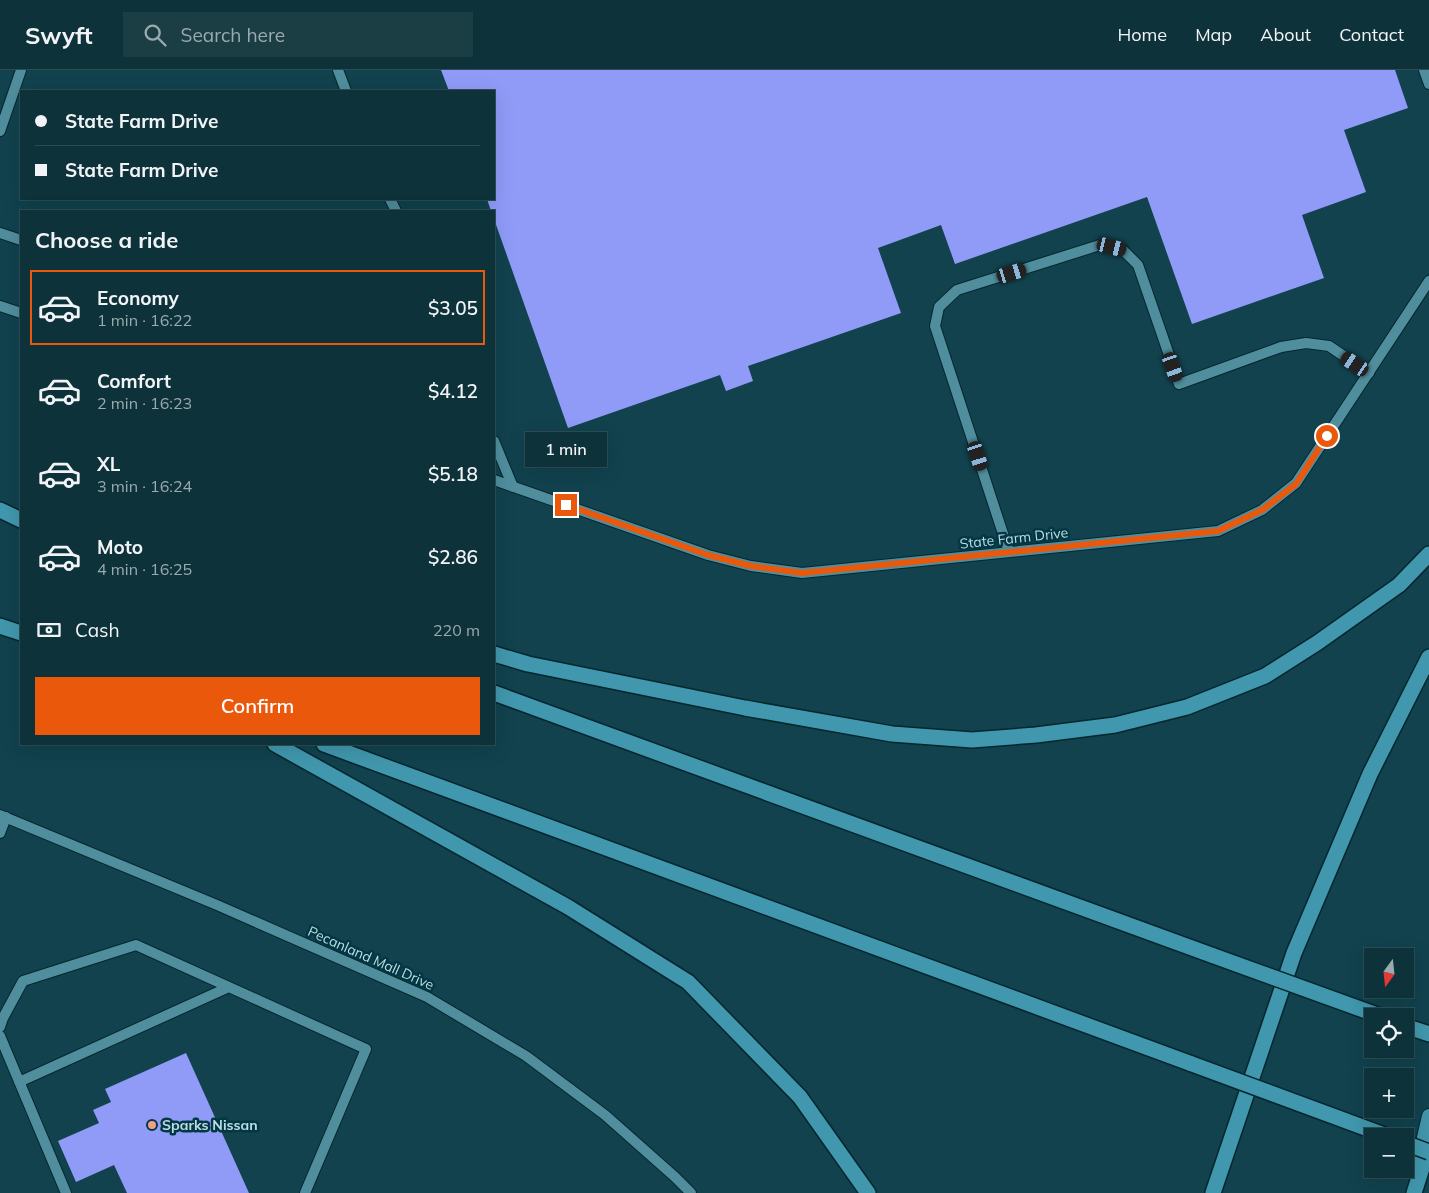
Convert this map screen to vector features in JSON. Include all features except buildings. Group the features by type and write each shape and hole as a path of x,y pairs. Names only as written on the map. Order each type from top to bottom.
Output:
{"highway":[{"path":"0,510 20,520"},
{"path":"495,654 528,664 745,708 892,734 972,740 1036,735 1115,725 1187,707 1265,676 1317,643 1399,585 1429,554"},
{"path":"0,626 20,633"},
{"path":"1213,1193 1294,953 1370,774 1429,657"},
{"path":"495,693 1364,1010"},
{"path":"277,745 568,907 688,982 800,1097 868,1193"},
{"path":"327,745 1365,1128"},
{"path":"1414,1029 1429,1034"},
{"path":"1413,1193 1429,1116"},
{"path":"1414,1146 1429,1152"},
{"path":"1413,1193 1429,1146"}],"street":[{"path":"0,131 21,70"},
{"path":"338,70 346,90"},
{"path":"1424,70 1429,84"},
{"path":"0,233 20,240"},
{"path":"1010,552 935,326 939,307 957,290 1103,244 1122,249 1138,265 1179,384 1281,348 1306,343 1329,346 1368,373"},
{"name":"State Farm Drive","path":"495,480 708,555 759,568 802,573 1218,531 1262,510 1296,484 1429,281"},
{"path":"0,306 20,313"},
{"path":"495,443 513,487"},
{"path":"0,833 3,816"},
{"name":"Pecanland Mall Drive","path":"3,816 217,906 427,998 526,1056 605,1115 691,1193"},
{"path":"0,1027 23,981 136,945 366,1049 305,1193"},
{"path":"19,1082 229,987"},
{"path":"0,1036 66,1193"}],"place":[{"name":"Sparks Nissan","path":"152,1125"}],"route":[{"path":"566,505 708,555 751,566 802,573 1218,531 1262,510 1296,484 1327,436"}]}
